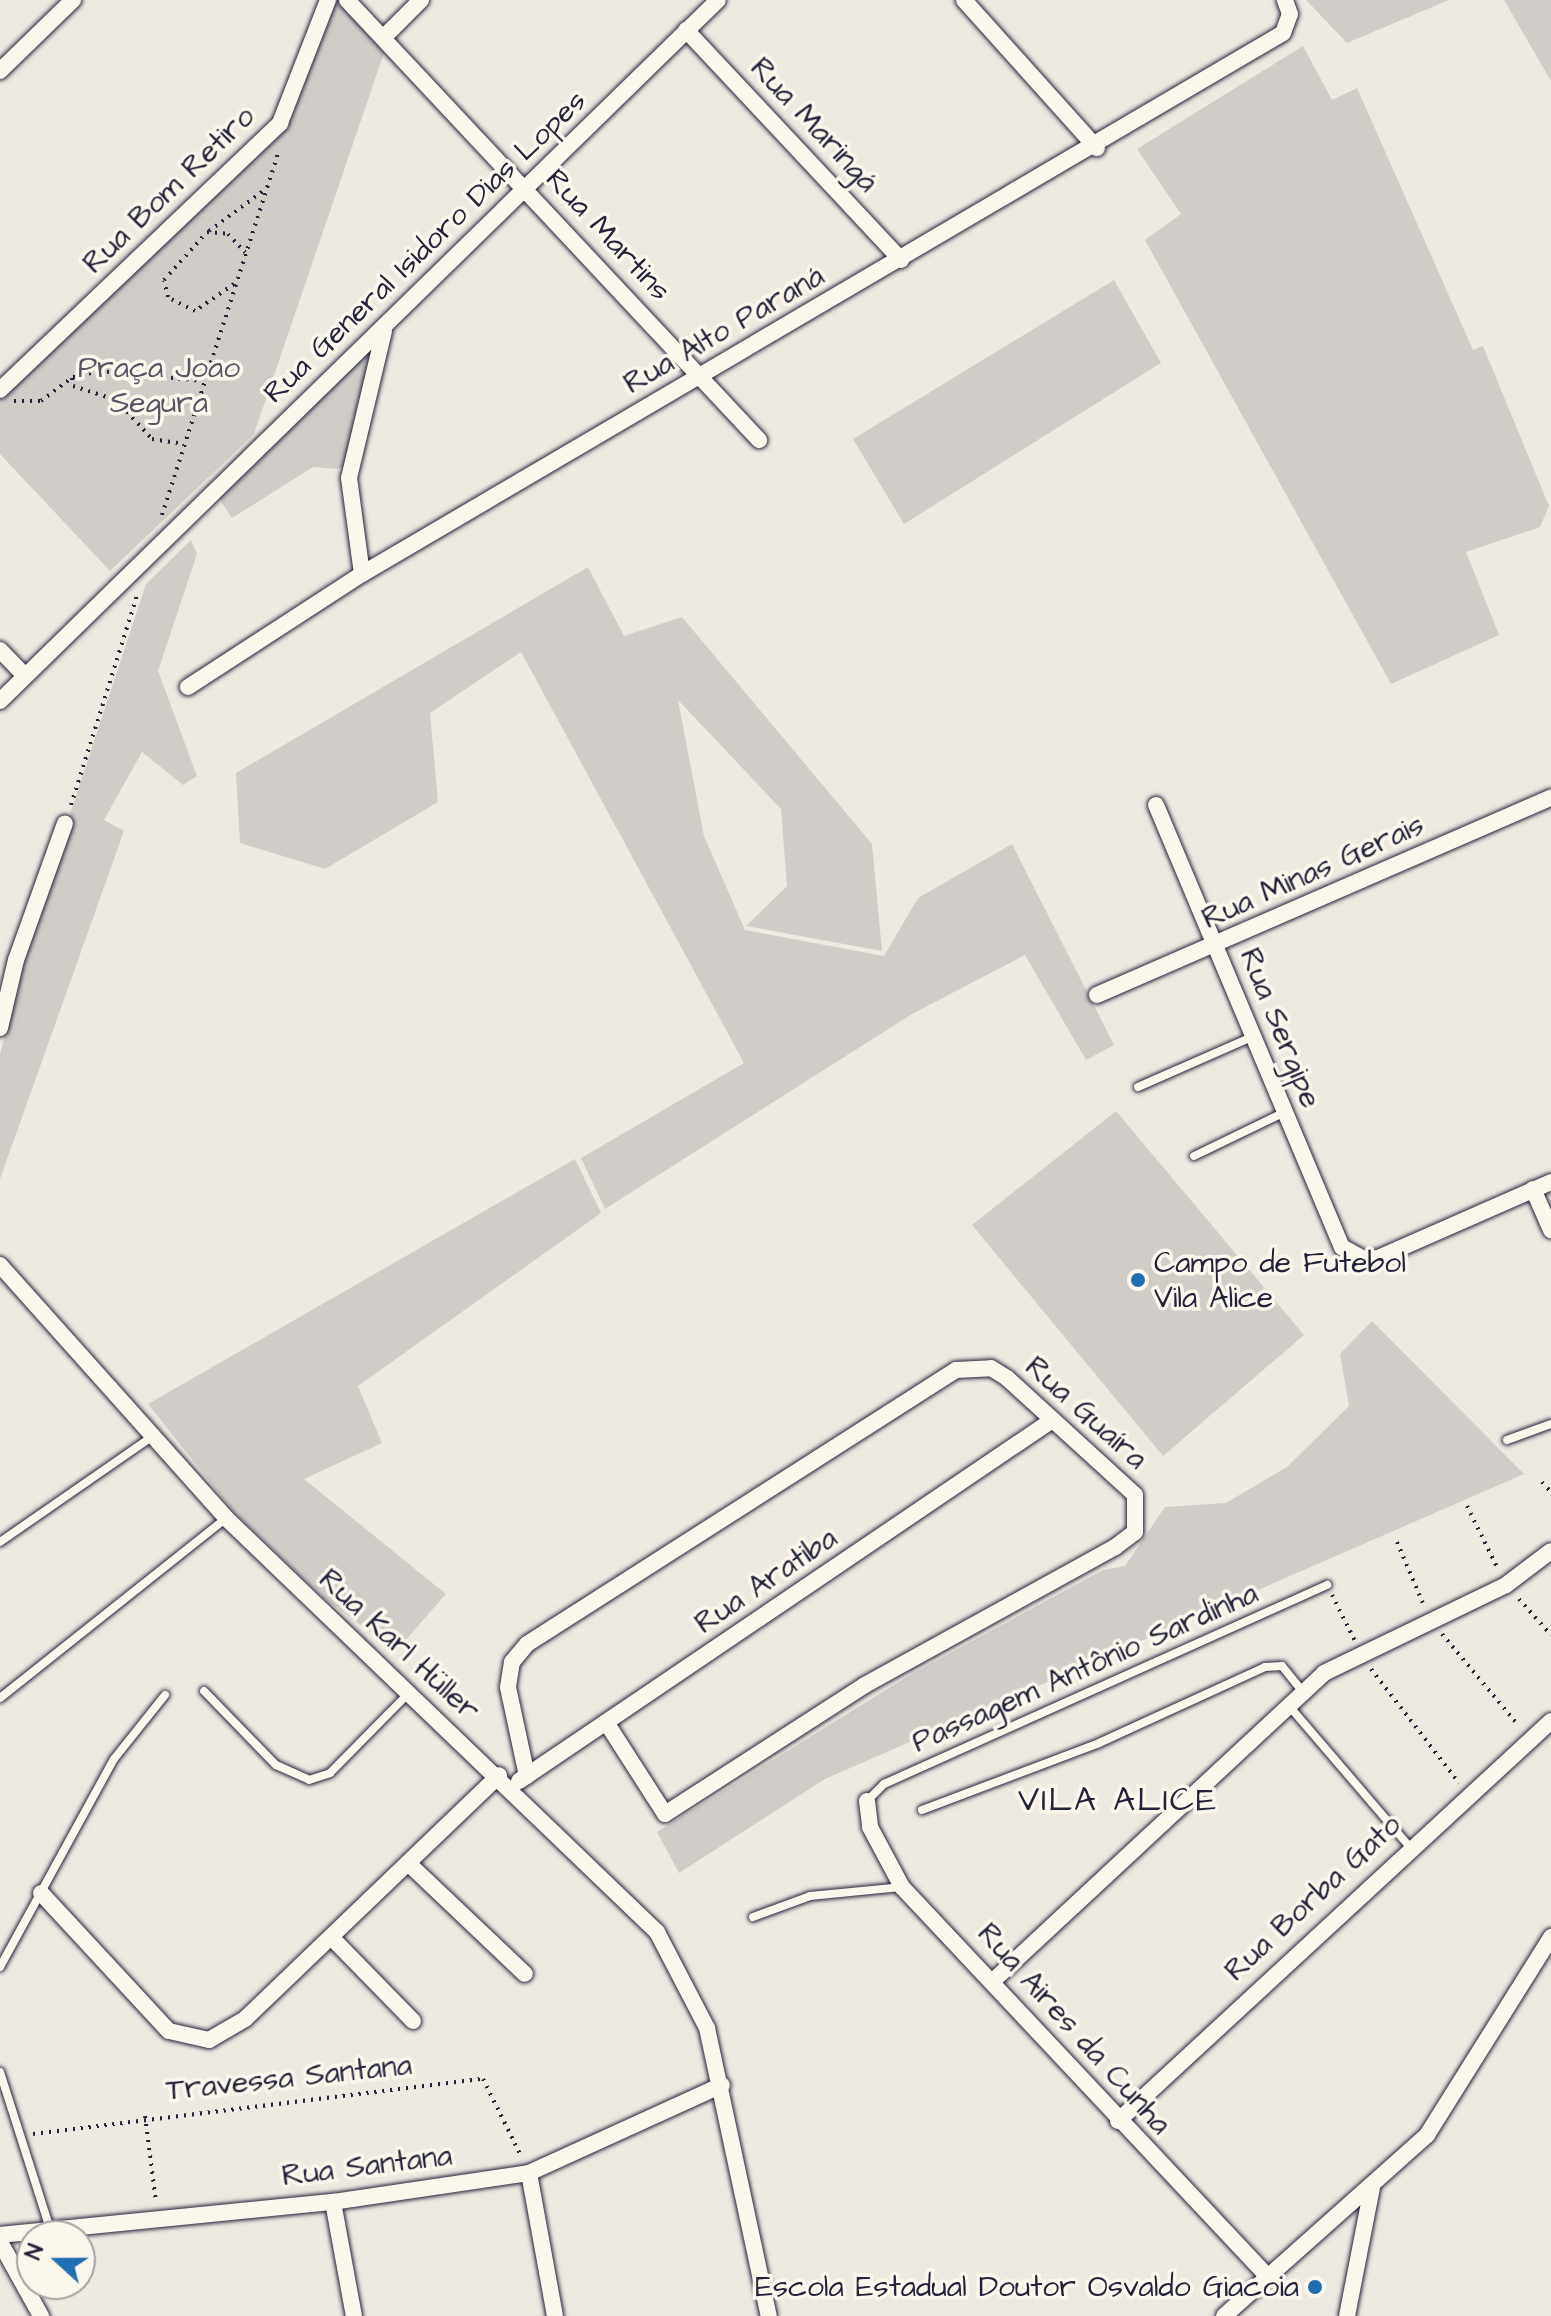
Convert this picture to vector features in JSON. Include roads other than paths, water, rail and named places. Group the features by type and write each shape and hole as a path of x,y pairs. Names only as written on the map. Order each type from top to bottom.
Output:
{"street":[{"path":"0,71 73,0"},
{"name":"Rua Bom Retiro","path":"0,390 280,123 328,0"},
{"name":"Rua Martins","path":"347,0 526,186 759,440"},
{"path":"383,38 421,0"},
{"name":"Rua General Isidoro Dias Lopes","path":"0,701 153,546 384,331 526,186 718,0"},
{"path":"964,0 1097,148"},
{"name":"Rua Alto Paraná","path":"188,687 362,574 699,375 1097,148 1289,24 1285,0"},
{"name":"Rua Maringá","path":"686,30 901,260"},
{"path":"362,574 349,478 384,331"},
{"path":"0,650 25,676"},
{"name":"Rua Minas Gerais","path":"1097,995 1217,946 1551,798"},
{"name":"Rua Sergipe","path":"1156,805 1217,946 1283,1113 1342,1247 1365,1260 1533,1189"},
{"path":"0,1028 16,960 65,823"},
{"path":"1551,1182 1533,1189 1551,1230"},
{"name":"Rua Karl Hüller","path":"0,1265 150,1438 226,1518 505,1780 657,1932 685,1975 722,2085 769,2316"},
{"name":"Rua Guaíra","path":"527,1776 508,1687 512,1662 527,1644 956,1370 991,1368 1135,1495 1135,1532 1115,1547 865,1685 665,1814 606,1722"},
{"name":"Rua Aratiba","path":"41,1893 169,2031 190,2039 209,2040 245,2019 408,1863 505,1780 527,1776 1051,1421"},
{"path":"994,1980 1302,1691 1360,1653 1506,1585 1551,1551"},
{"name":"Rua Borba Gato","path":"1118,2121 1409,1846 1551,1721"},
{"name":"Rua Aires da Cunha","path":"867,1801 870,1827 902,1887 994,1980 1118,2121 1269,2278"},
{"path":"408,1863 525,1974"},
{"path":"1224,2316 1372,2187 1448,2107 1551,1937"},
{"path":"332,1938 413,2021"},
{"name":"Rua Santana","path":"96,2223 333,2202 529,2173 722,2085"},
{"path":"529,2173 555,2316"},
{"path":"1347,2316 1372,2187"},
{"path":"333,2202 354,2316"},
{"path":"0,2242 41,2316"}],"lane":[{"path":"1138,1087 1252,1037"},
{"path":"1194,1156 1283,1113"},
{"path":"1507,1440 1551,1424"},
{"path":"0,1542 150,1438"},
{"path":"0,1698 226,1518"},
{"name":"Passagem Antônio Sardinha","path":"867,1801 884,1784 1327,1585"},
{"path":"922,1810 1099,1743 1265,1667 1282,1666 1302,1691"},
{"path":"204,1691 276,1765 309,1780 330,1773 409,1693"},
{"path":"0,1967 114,1759 165,1695"},
{"path":"1289,1706 1409,1846"},
{"path":"753,1917 810,1896 902,1887"},
{"path":"0,2072 47,2220"}],"place":[{"name":"Campo de Futebol Vila Alice","path":"1138,1280"},
{"name":"Escola Estadual Doutor Osvaldo Giacoia","path":"1315,2287"}],"district":[{"name":"VILA ALICE","path":"1118,1801"}],"park label":[{"name":"Praça Joao Segura","path":"159,385"}]}
